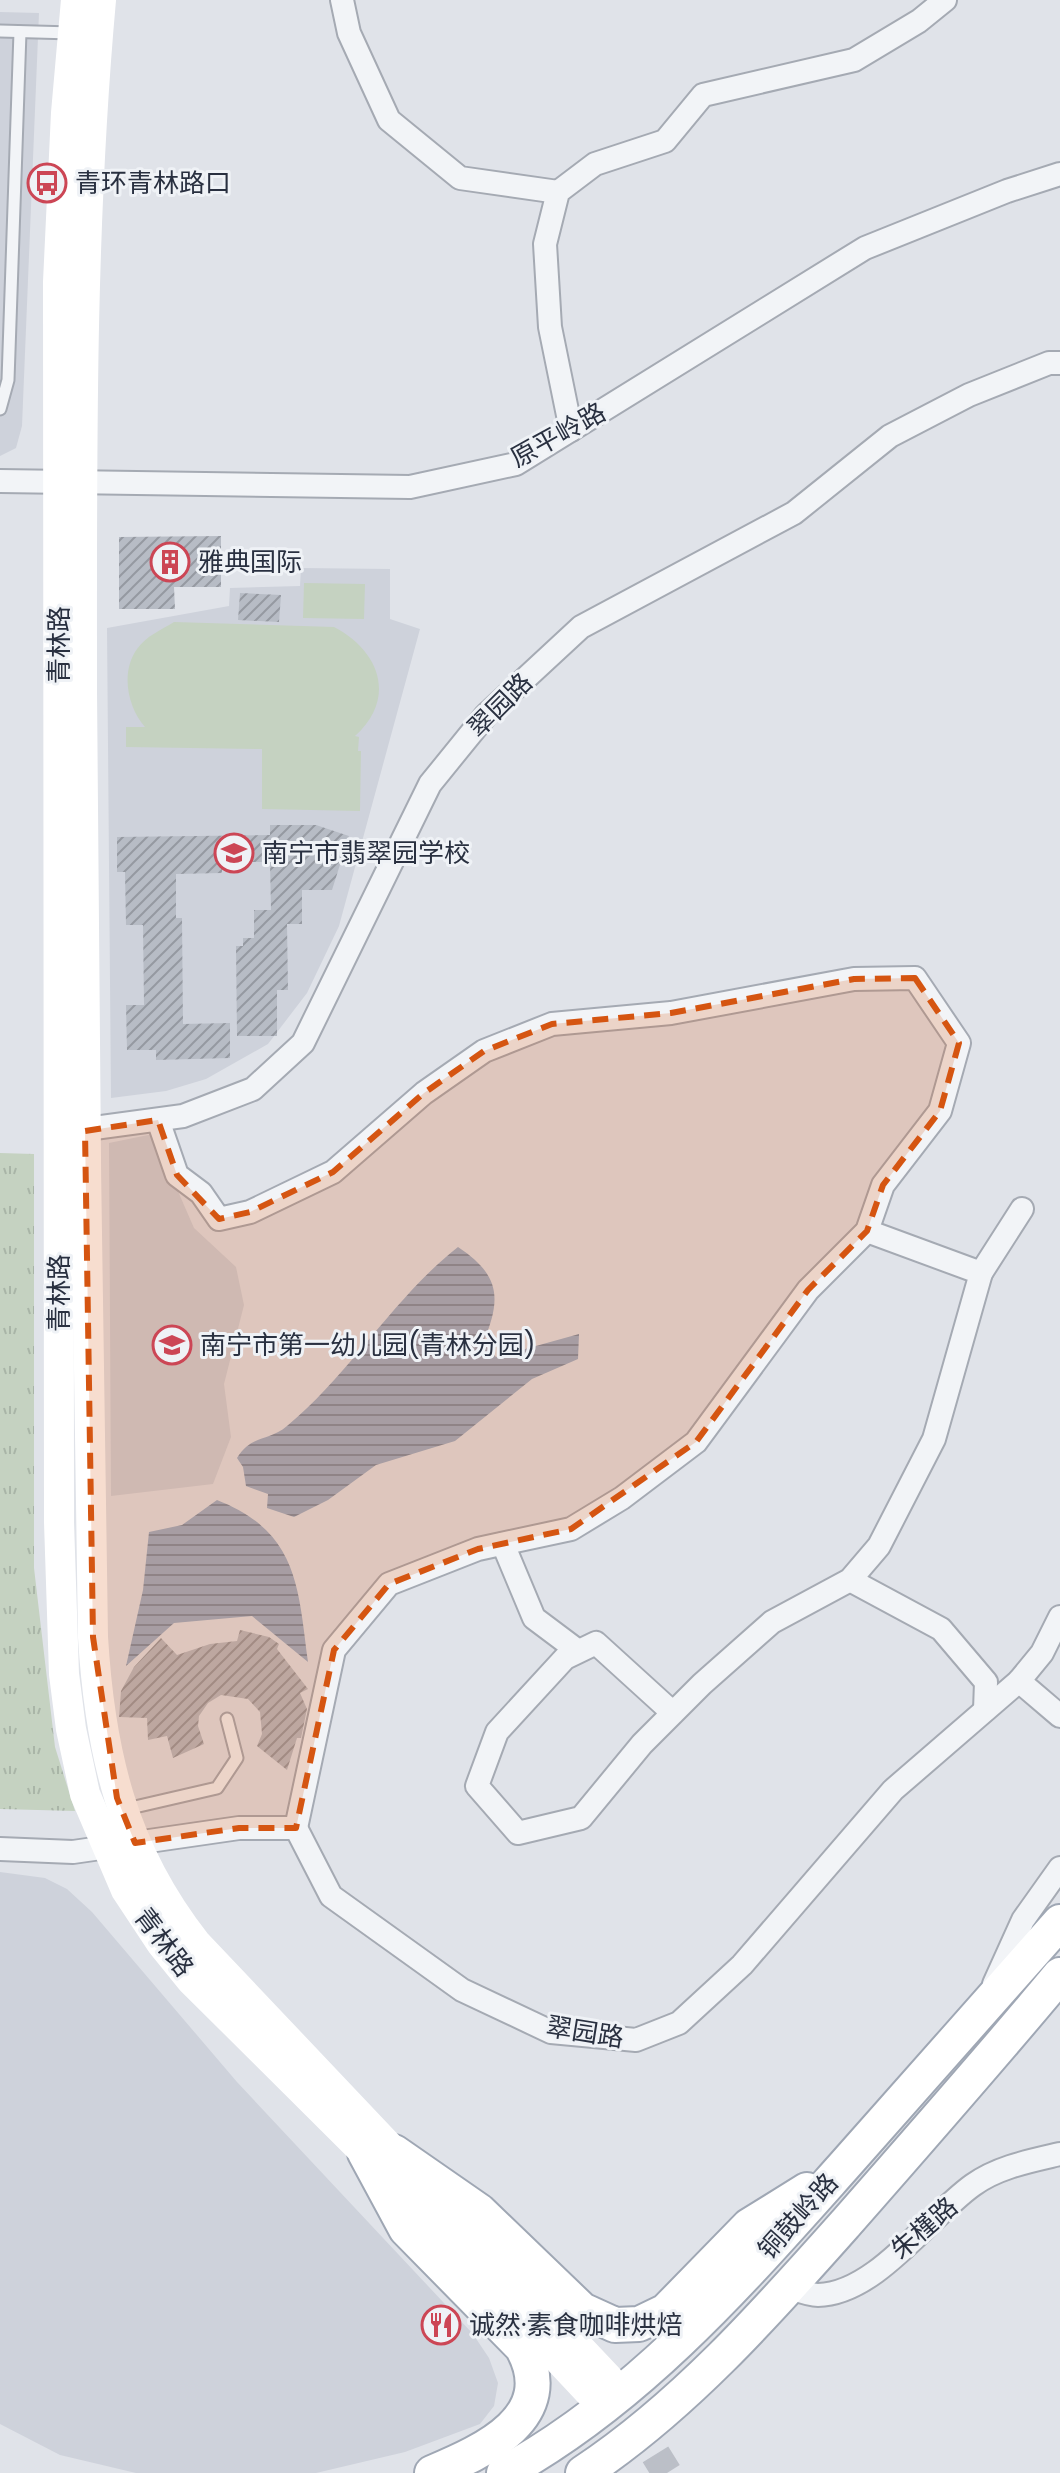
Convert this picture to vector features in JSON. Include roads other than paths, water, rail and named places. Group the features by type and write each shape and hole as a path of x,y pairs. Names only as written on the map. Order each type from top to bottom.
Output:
{"main road":[{"name":"青林路","path":"76,0 59,268 70,483 72,1131 59,1522 64,1674 85,1794 120,1845"},
{"name":"青林路","path":"70,483 90,118 101,0"},
{"name":"青林路","path":"72,1131 93,1637 103,1738 122,1810 120,1845 126,1890 161,1943 191,1980 379,2152 599,2386"},
{"name":"铜鼓岭路","path":"504,2473 574,2431 637,2381 705,2317 1060,1922"},
{"name":"铜鼓岭路","path":"583,2473 664,2410 788,2287 1060,1975"},
{"path":"379,2152 479,2211 592,2318 628,2326 666,2311 749,2226 841,2168"},
{"path":"379,2152 406,2229 522,2347 531,2365 530,2399 517,2424 488,2447 432,2473"}],"street":[{"path":"342,0 349,33 389,120 460,178 558,192"},
{"path":"571,430 550,327 545,244 558,192 595,164 665,141 703,95 854,60 919,21 945,0"},
{"name":"原平岭路","path":"0,481 410,487 516,464 865,248 1007,191 1060,174"},
{"name":"翠园路","path":"72,1131 183,1116 253,1089 303,1043 430,784 486,715 581,627 794,513 890,436 969,395 1049,363 1060,363"},
{"path":"0,1849 73,1852 239,1828 296,1828 334,1650 389,1584 478,1549 571,1529 622,1498 696,1442 808,1290 867,1231 883,1185 940,1111 959,1043 915,978 854,979 671,1013 552,1024 484,1051 424,1093 333,1172 250,1212 219,1219 201,1193 177,1175 158,1120"},
{"path":"673,1713 596,1643 565,1658 497,1732 477,1786 518,1833 581,1818 673,1713 772,1622 850,1580 879,1546 934,1439 981,1273 1022,1209"},
{"path":"867,1231 981,1273"},
{"path":"503,1544 534,1618 578,1651"},
{"path":"850,1580 941,1629 986,1682 985,1710"},
{"name":"翠园路","path":"296,1828 331,1896 462,1990 551,2032 636,2040 679,2023 742,1965 893,1790 1019,1681 1042,1653 1060,1617"},
{"path":"1042,1653 1060,1668"},
{"path":"1019,1681 1060,1716"},
{"path":"983,2009 1023,1920 1060,1868"},
{"name":"朱槿路","path":"788,2287 816,2295 841,2290 867,2277 973,2184 1015,2164 1060,2154"}],"lane":[{"path":"0,31 73,33"},
{"path":"0,409 8,380 20,32"},
{"path":"122,1810 217,1788 237,1758 227,1719"}],"water":[{"path":"458,1247 482,1267 493,1289 493,1313 483,1343 496,1357 579,1334 578,1359 532,1379 455,1441 376,1465 328,1500 294,1517 267,1508 268,1494 246,1486 243,1467 237,1458 248,1445 280,1431 310,1405 413,1289"},
{"path":"217,1500 244,1513 264,1528 279,1545 296,1586 308,1662 252,1616 174,1623 126,1666 143,1590 149,1532 182,1525"}],"tunnel":[{"path":"608,2378 667,2473"}],"place":[{"name":"青环青林路口","path":"47,183"},
{"name":"雅典国际","path":"170,562"},
{"name":"南宁市翡翠园学校","path":"234,853"},
{"name":"南宁市第一幼儿园(青林分园)","path":"172,1345"},
{"name":"诚然·素食咖啡烘焙","path":"441,2325"}]}
